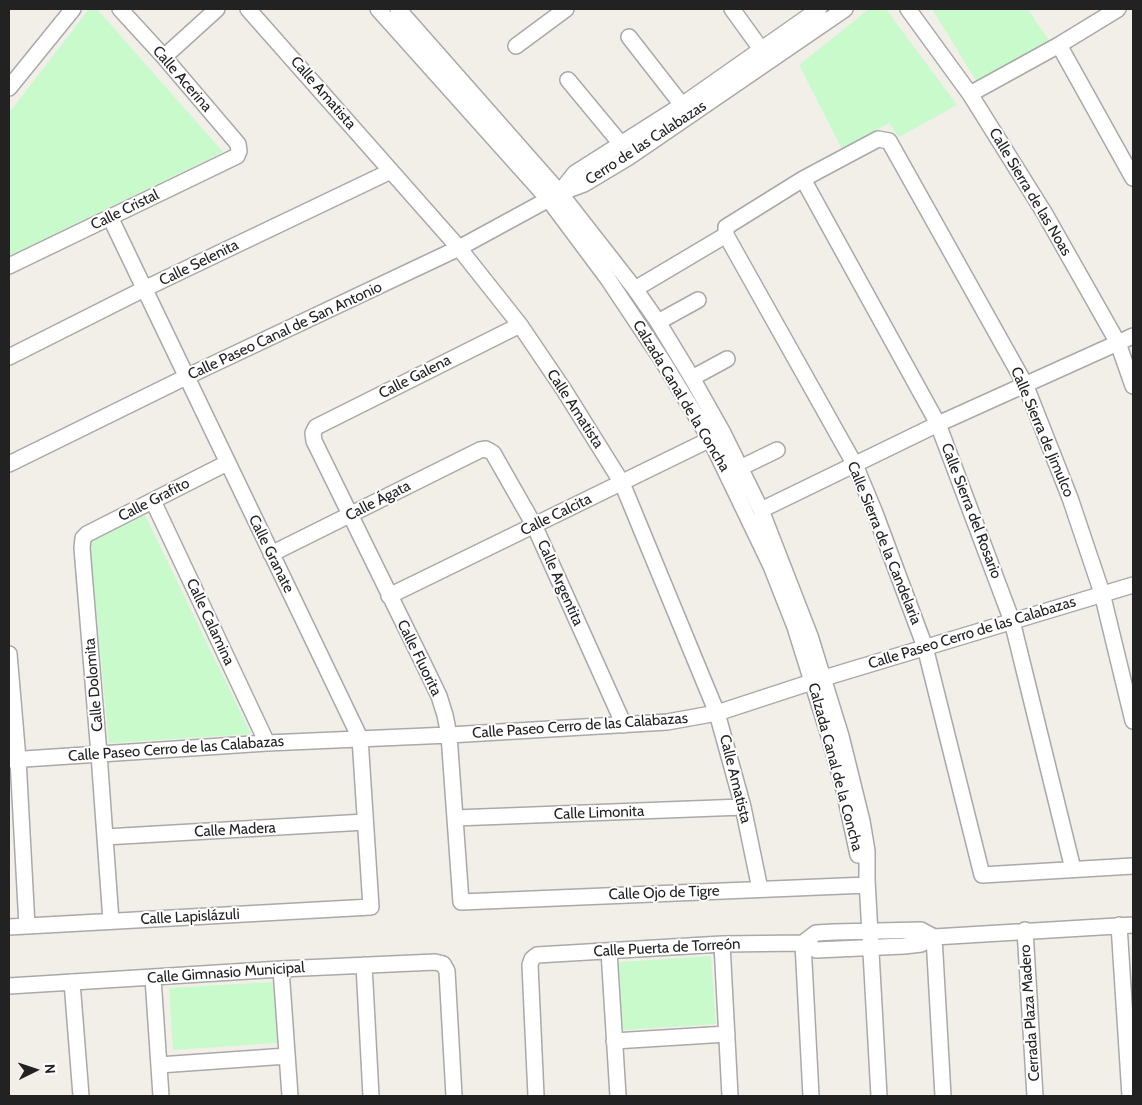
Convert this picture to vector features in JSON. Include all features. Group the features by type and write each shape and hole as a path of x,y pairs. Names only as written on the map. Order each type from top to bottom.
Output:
{"street":[{"path":"9,88 73,9"},
{"name":"Calle Acerina","path":"120,9 164,57 238,144 239,151"},
{"path":"164,57 217,9"},
{"name":"Calle Amatista","path":"248,9 459,248 520,325 564,390 622,483 717,713 743,807 760,889"},
{"name":"Calzada Canal de la Concha","path":"378,9 554,196 662,360 740,468 761,510 794,593 818,680"},
{"name":"Calzada Canal de la Concha","path":"398,9 554,196 635,289 658,322 692,378 818,680 843,745 862,822 867,851 867,883 879,1096"},
{"path":"516,46 566,9"},
{"path":"732,9 766,55"},
{"name":"Cerro de las Calabazas","path":"554,196 584,184 629,158 766,55 819,9"},
{"name":"Cerro de las Calabazas","path":"554,196 576,173 682,104 845,9"},
{"name":"Calle Sierra de las Noas","path":"908,9 970,94 1044,214 1118,343 1133,386"},
{"path":"970,94 1059,45 1118,9"},
{"path":"629,37 682,104"},
{"path":"1059,45 1133,178"},
{"path":"568,80 621,144"},
{"name":"Calle Sierra de Jimulco","path":"803,179 878,139 889,141 1025,384 1070,498 1102,593 1133,721"},
{"name":"Calle Cristal","path":"9,266 237,156 239,151"},
{"name":"Calle Selenita","path":"9,357 144,289 391,171"},
{"path":"635,289 726,235 726,227 803,179"},
{"name":"Calle Sierra del Rosario","path":"803,179 938,424 1012,621 1073,869"},
{"name":"Calle Paseo Canal de San Antonio","path":"9,464 186,377 459,248 554,196"},
{"name":"Calle Granate","path":"110,217 360,738 371,907"},
{"name":"Calle Sierra de la Candelaria","path":"726,235 855,465 898,570 925,647 982,874 1073,869"},
{"path":"658,322 698,300"},
{"name":"Calle Galena","path":"313,433 316,427 520,325"},
{"path":"761,510 938,424 1133,336"},
{"path":"692,378 726,359"},
{"name":"Calle Fluorita","path":"313,433 314,441 439,696 445,715 461,902"},
{"name":"Calle Calcita","path":"389,596 716,436"},
{"name":"Calle Ágata","path":"271,554 480,450 486,449"},
{"name":"Calle Argentita","path":"486,449 493,453 534,525 624,725"},
{"path":"740,468 777,450"},
{"name":"Calle Grafito","path":"83,538 87,534 227,463"},
{"name":"Calle Calamina","path":"153,501 267,743"},
{"name":"Calle Dolomita","path":"83,538 82,548 100,754 111,921"},
{"name":"Calle Paseo Cerro de las Calabazas","path":"14,759 267,743 448,735 667,722 717,713 925,647 1133,585"},
{"path":"9,654 14,759 27,926"},
{"name":"Calle Limonita","path":"455,818 743,807"},
{"name":"Calle Madera","path":"105,837 365,822"},
{"path":"1073,869 1133,866"},
{"name":"Calle Ojo de Tigre","path":"461,902 867,883"},
{"name":"Calle Lapislázuli","path":"9,927 371,907"},
{"path":"1126,925 1130,1096"},
{"name":"Calle Puerta de Torreón","path":"536,1096 530,965 532,959 537,955 722,944 803,943 816,950 871,948 921,944 934,937 1126,925"},
{"name":"Calle Puerta de Torreón","path":"803,943 816,933 921,930 934,937"},
{"name":"Cerrada Plaza Madero","path":"1025,930 1035,1096"},
{"path":"934,937 943,1096"},
{"path":"803,943 811,1096"},
{"path":"722,944 730,1096"},
{"path":"609,951 618,1096"},
{"name":"Calle Gimnasio Municipal","path":"9,986 281,969 435,962 443,964 447,971 454,1096"},
{"path":"364,965 371,1096"},
{"path":"281,969 290,1096"},
{"path":"153,978 161,1096"},
{"path":"72,982 81,1096"},
{"path":"614,1041 727,1034"},
{"path":"159,1065 287,1056"}],"green space":[{"path":"89,9 97,9 223,152 9,256 9,113"},
{"path":"869,9 886,9 957,105 899,137 889,123 842,149 799,65"},
{"path":"932,9 1028,9 1050,42 977,82"},
{"path":"145,515 251,734 109,743 90,542"},
{"path":"711,956 716,1024 623,1030 619,962"},
{"path":"273,982 277,1043 173,1050 169,988"}]}
